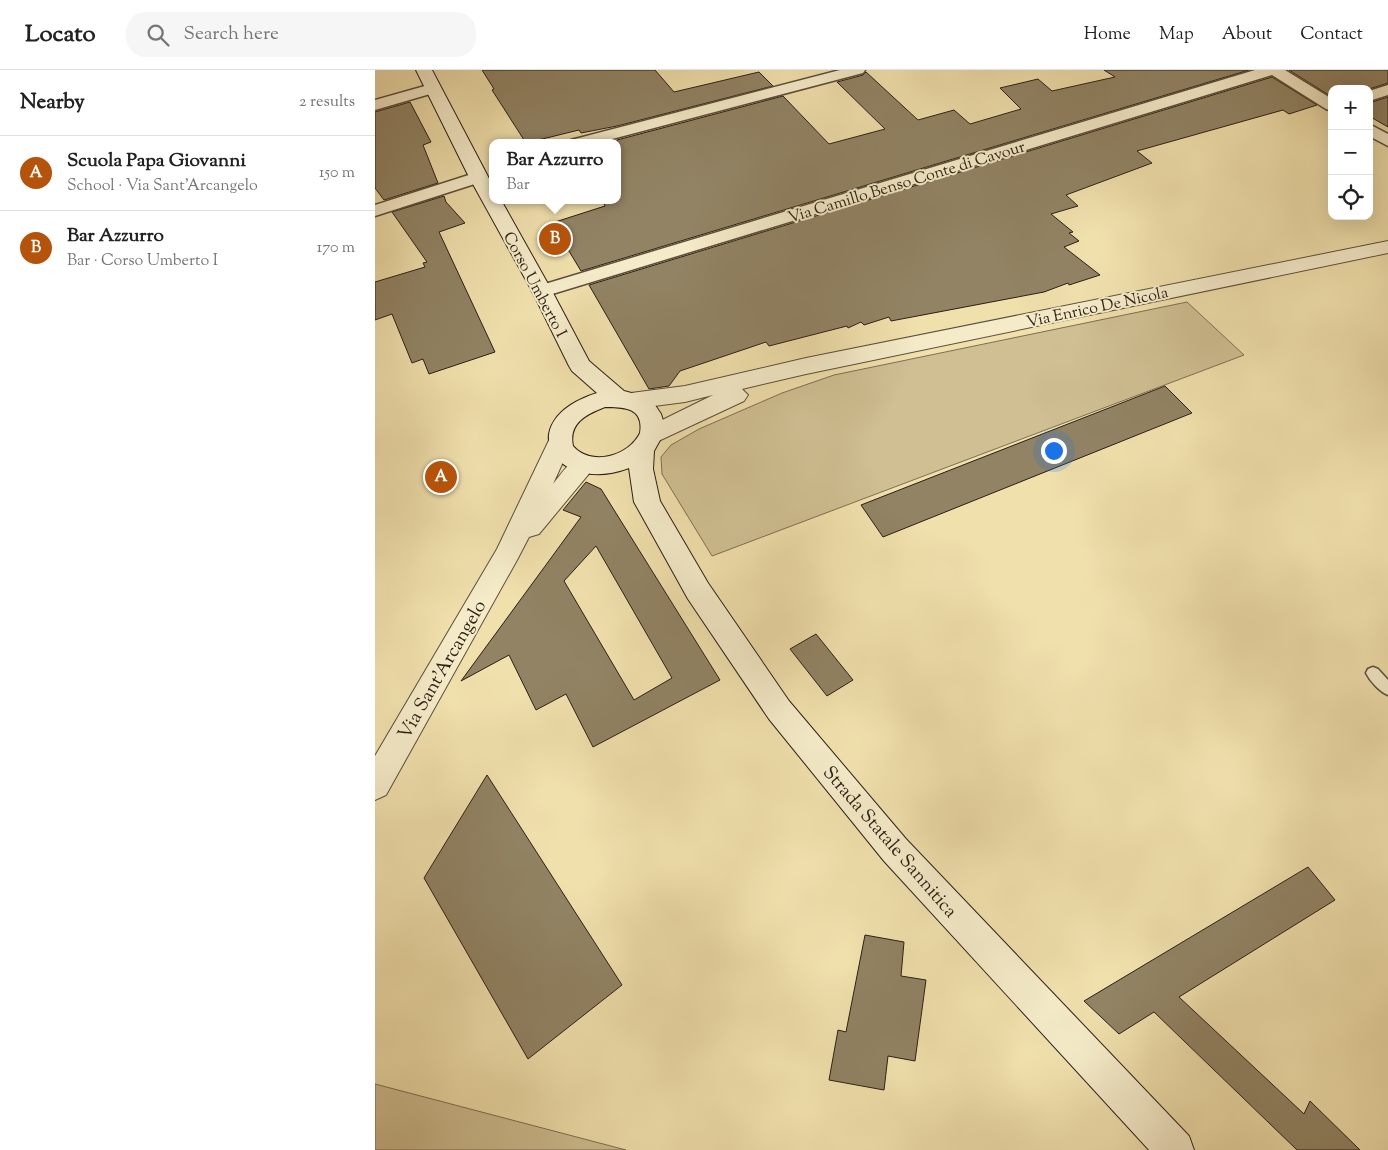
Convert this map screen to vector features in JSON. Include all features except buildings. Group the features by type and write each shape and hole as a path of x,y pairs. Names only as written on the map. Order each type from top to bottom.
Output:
{"main road":[{"name":"Corso Umberto I","path":"424,70 432,89 489,186"},
{"name":"Corso Umberto I","path":"498,204 580,366 624,400"},
{"name":"Via Enrico De Nicola","path":"807,366 1388,247"},
{"path":"508,553 560,442 560,434 568,417 580,366"},
{"path":"568,417 590,403 604,399 624,400 685,394 807,366"},
{"path":"560,442 568,456 595,465 625,460 647,442 698,411 807,366"},
{"path":"624,400 642,406 650,414 654,424 647,442"},
{"name":"Strada Statale Sannitica","path":"647,442 641,469 647,502 698,591 779,710 895,850 1175,1150"},
{"path":"508,553 595,465"},
{"name":"Strada Statale Sannitica","path":"595,465 647,502"},
{"name":"Via Sant'Arcangelo","path":"375,785 508,553"}],"street":[{"path":"592,139 857,70"},
{"name":"Via Camillo Benso Conte di Cavour","path":"541,291 1271,70"},
{"path":"1275,70 1328,103"},
{"path":"375,105 432,89"},
{"path":"1373,95 1388,90"},
{"path":"1371,130 1388,141"},
{"path":"375,211 481,170"}],"lane":[{"path":"1373,673 1388,689"}],"shaded area":[{"path":"1187,302 1244,355 712,556 662,474 661,457 671,445 699,429 782,393 834,375"},
{"path":"375,1084 626,1150 375,1150"}],"place":[{"name":"Bar Azzurro","path":"555,239"},
{"name":"Scuola Papa Giovanni","path":"441,477"}]}
